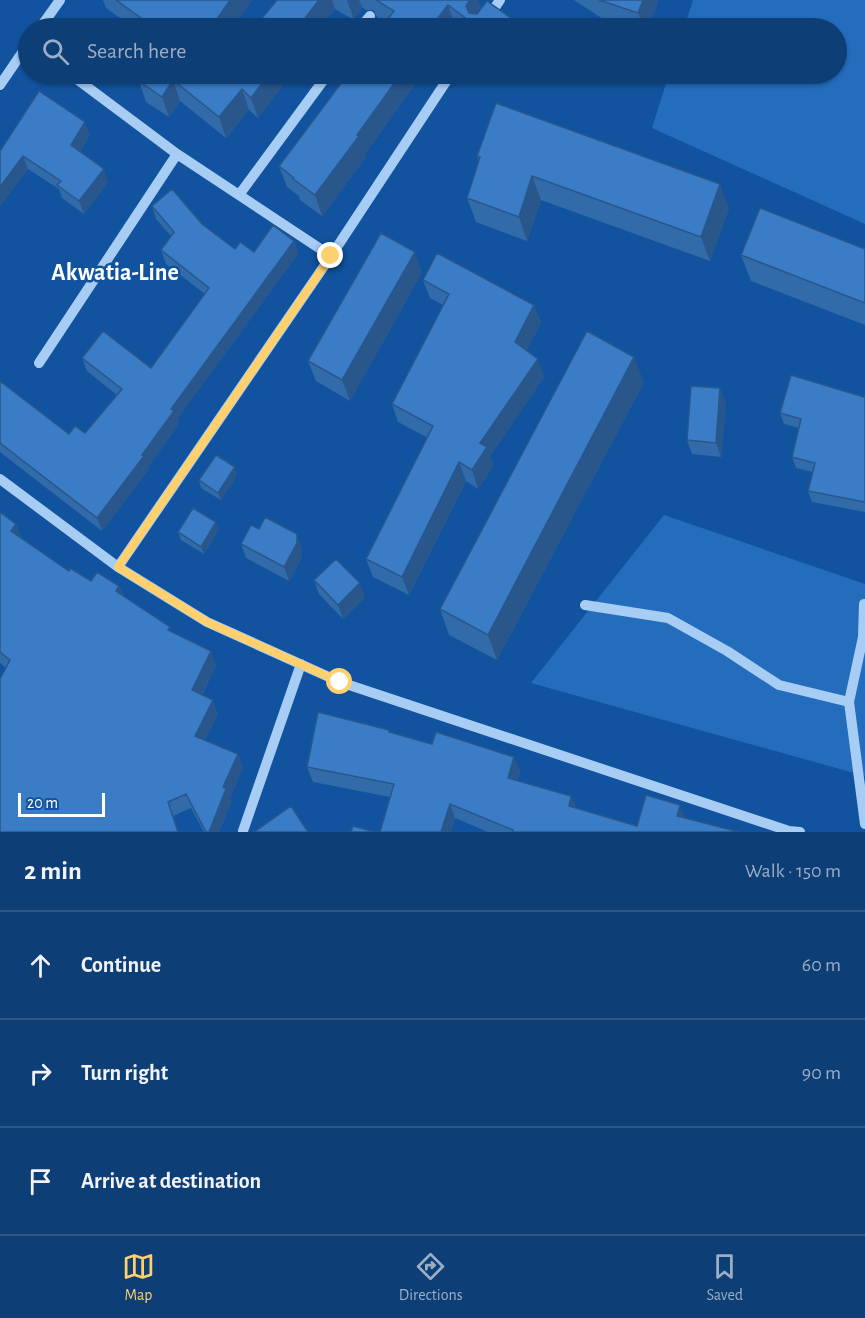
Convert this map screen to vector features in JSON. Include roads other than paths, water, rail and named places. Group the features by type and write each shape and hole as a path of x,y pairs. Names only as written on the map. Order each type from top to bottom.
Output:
{"street":[{"path":"47,18 60,0"},
{"path":"488,18 500,0"},
{"path":"0,85 18,59"},
{"path":"82,84 177,154 331,256"},
{"path":"239,195 321,84"},
{"path":"118,567 331,256 445,84"},
{"path":"39,363 177,154"},
{"path":"0,479 118,567 207,622 340,682 793,832"},
{"path":"864,604 863,637 849,702 865,824"},
{"path":"585,605 668,618 727,651 779,685 849,702"},
{"path":"243,831 301,664"}],"district":[{"name":"Akwatia-Line","path":"115,273"}]}
